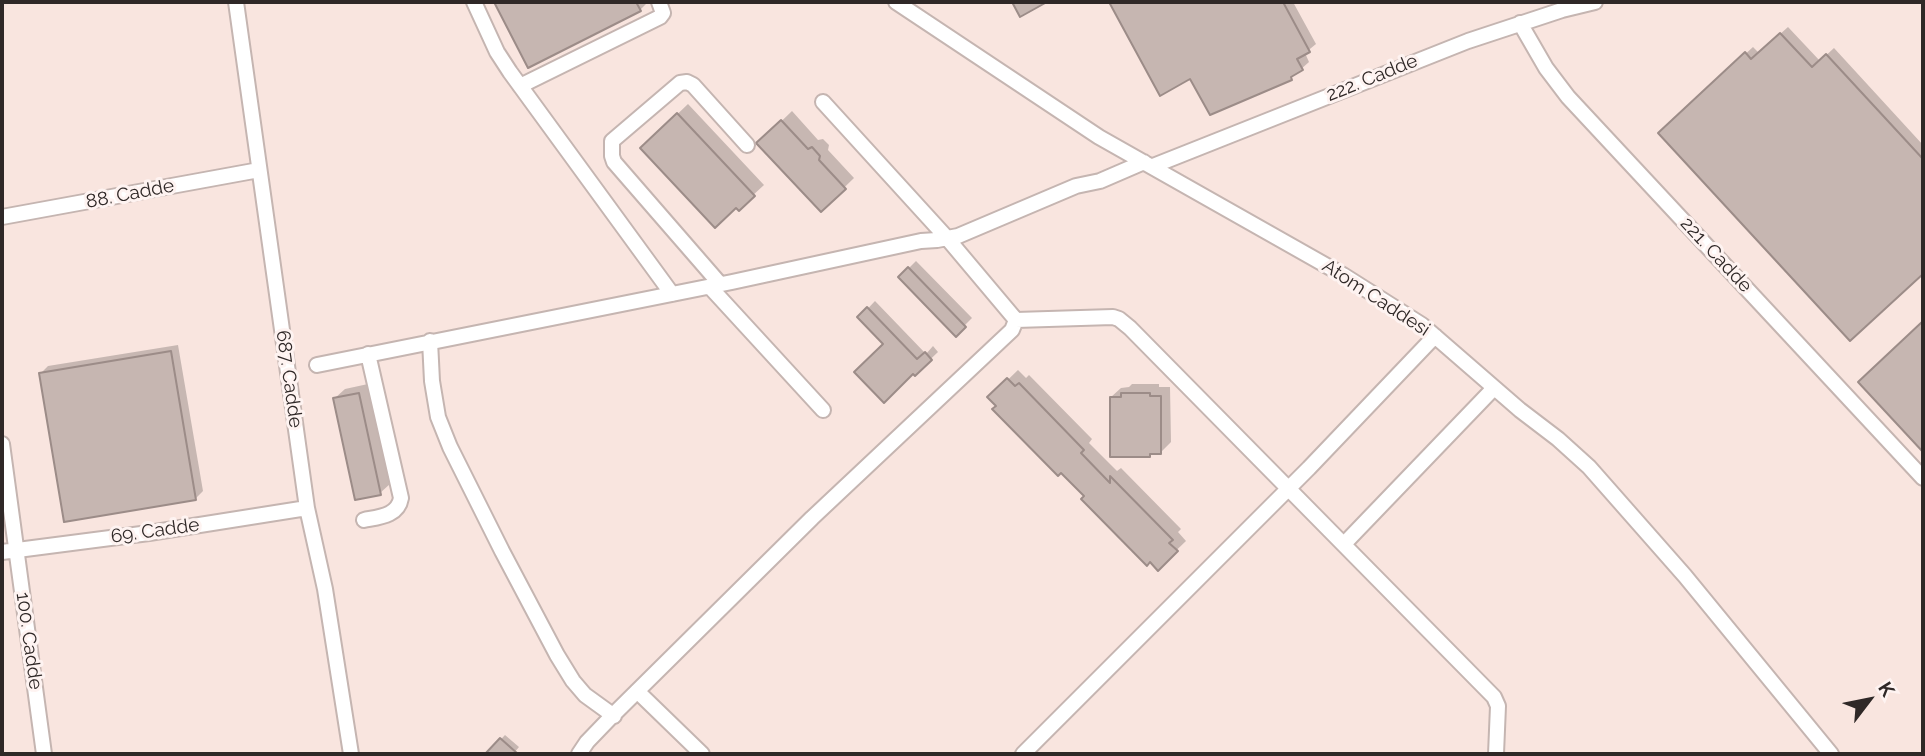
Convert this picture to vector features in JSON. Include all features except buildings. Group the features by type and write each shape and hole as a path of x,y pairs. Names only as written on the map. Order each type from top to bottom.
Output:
{"street":[{"name":"687. Cadde","path":"236,2 307,508 325,589 351,754"},
{"path":"474,2 497,52 520,86 672,294"},
{"path":"520,86 660,17 663,13 659,2"},
{"name":"Atom Caddesi","path":"896,2 1099,136 1343,275 1405,313 1435,336 1589,467 1685,576 1830,754"},
{"name":"222. Cadde","path":"317,365 715,286 921,241 958,236 1076,186 1100,181 1148,164 1468,41 1595,2"},
{"name":"221. Cadde","path":"1520,23 1546,68 1568,97 1923,478"},
{"path":"747,145 693,85 687,82 680,83 612,141 612,156 614,162 715,286 823,410"},
{"path":"823,102 947,238 1016,320"},
{"name":"88. Cadde","path":"2,217 259,170"},
{"path":"1016,320 1105,317 1119,319 1130,328 1494,697 1498,706 1496,754"},
{"path":"579,754 587,742 637,691 812,518 1012,330 1016,320"},
{"path":"1023,754 1289,488 1435,336"},
{"path":"430,341 432,381 438,417 450,447 557,655 585,695 614,715"},
{"path":"364,520 396,511 401,498 368,354"},
{"path":"1344,544 1494,388"},
{"name":"100. Cadde","path":"2,444 9,551 44,754"},
{"name":"69. Cadde","path":"9,551 149,533 307,508"},
{"path":"637,691 702,754"}],"shaded area":[{"path":"2,2 1923,2 1923,754 2,754"}]}
